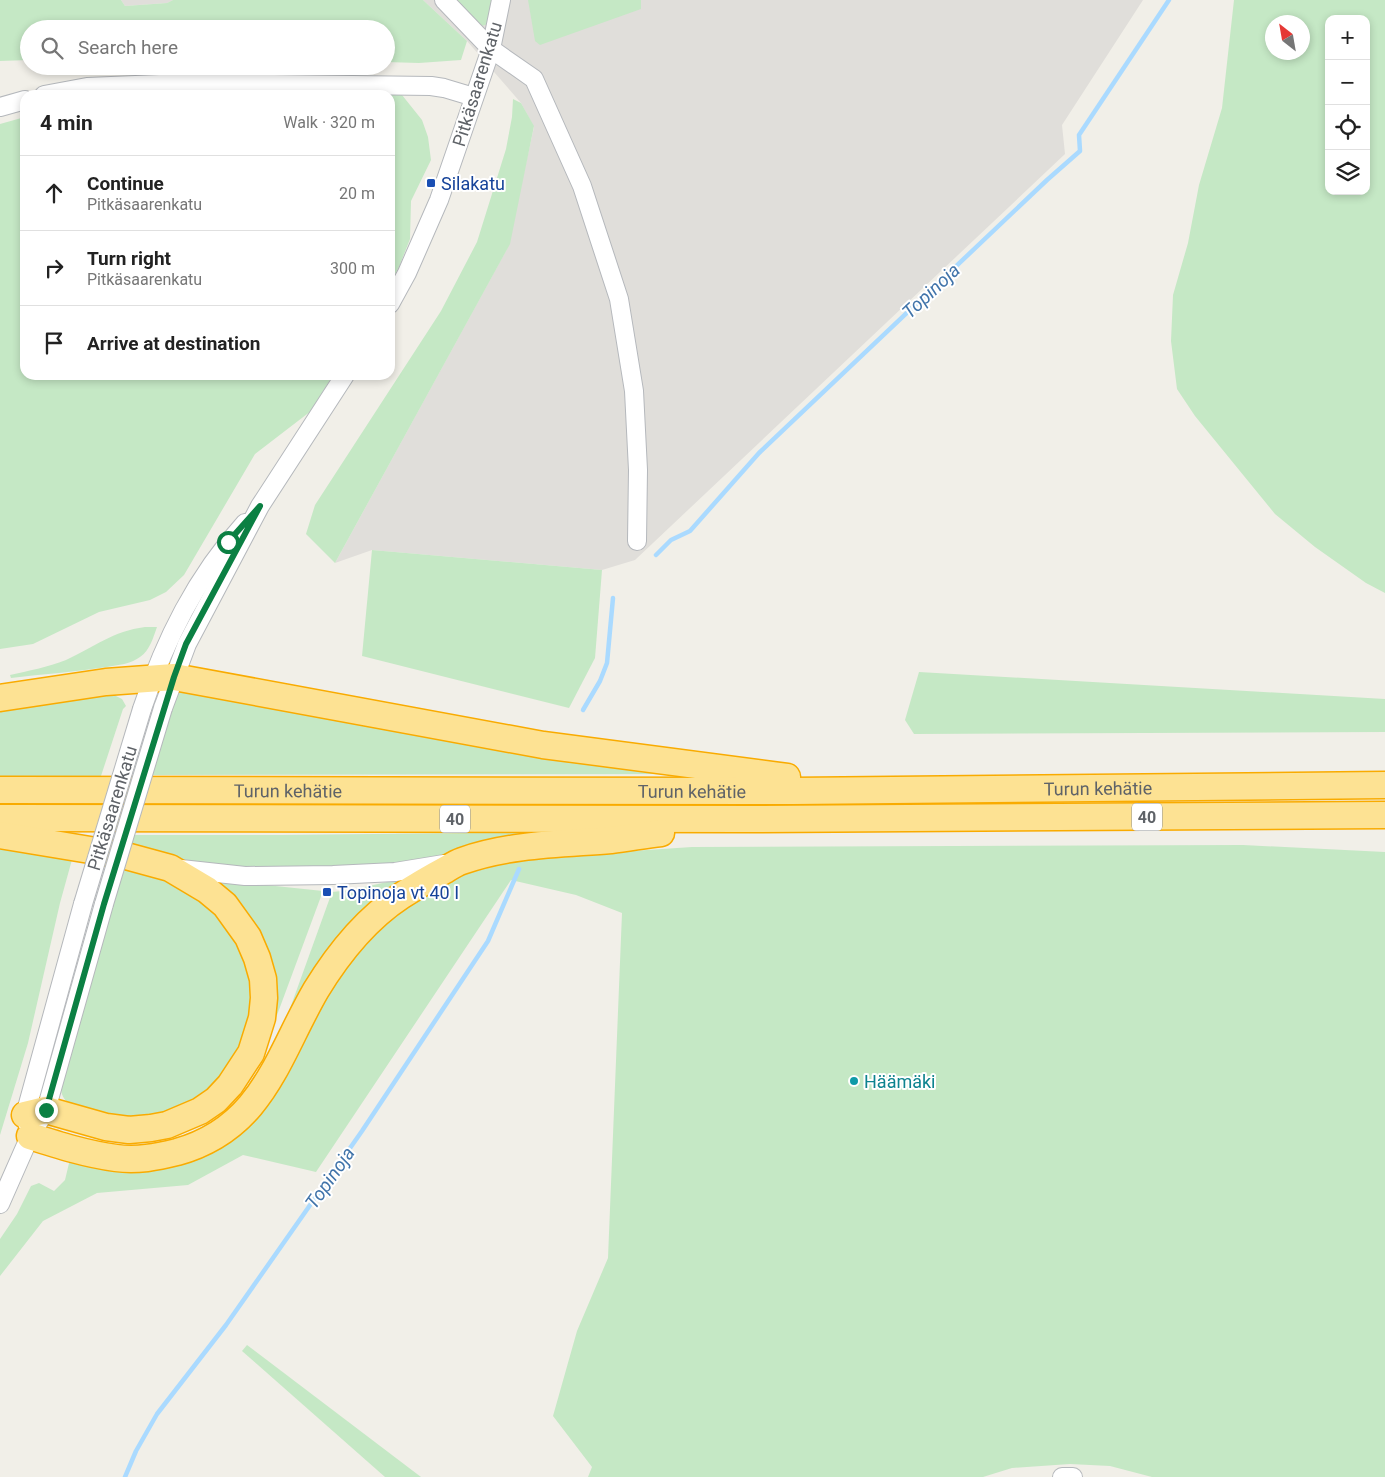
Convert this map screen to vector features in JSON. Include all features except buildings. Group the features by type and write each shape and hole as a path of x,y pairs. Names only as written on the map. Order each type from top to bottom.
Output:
{"highway":[{"path":"0,698 106,682 163,678 560,747 720,769 894,789"},
{"name":"Turun kehätie","path":"0,790 822,790 1385,785"},
{"name":"Turun kehätie","path":"0,818 761,819 1385,815"},
{"path":"34,1120 84,1152 115,1158 133,1159 162,1156 204,1142 221,1132 254,1102 281,1060 315,992 336,960 359,932 400,897 460,861 493,852 529,846 612,840 761,819"},
{"path":"0,836 126,856 170,868 208,890 225,905 248,937 263,978 262,1018 251,1053 230,1085 216,1100 200,1111 167,1125 140,1130 34,1120"}],"street":[{"path":"444,0 491,49 534,79 582,186 619,299 634,391 638,470 637,541"},
{"name":"Pitkäsaarenkatu","path":"395,295 407,273 439,200 491,49 501,0"},
{"path":"71,90 87,87 184,83 430,86 474,97"},
{"path":"0,107 20,101"},
{"name":"Pitkäsaarenkatu","path":"34,1120 83,904 142,709 186,644 260,506 342,380"},
{"name":"Pitkäsaarenkatu","path":"0,1204 34,1120 104,904 163,708 163,678"},
{"path":"822,790 822,818"},
{"path":"170,868 245,876 333,875 395,872 460,861"},
{"path":"1062,1477 1074,1477"}],"shaded area":[{"path":"121,0 173,0 167,3 125,6"},
{"path":"423,0 1143,0 1062,125 1065,154 635,560 602,570 372,550 335,563 507,249 534,127 521,103 467,41"}],"green space":[{"path":"0,0 121,0 125,6 167,3 173,0 423,0 467,41 461,60 419,63 395,62 395,20 20,20 20,60 0,61"},
{"path":"455,0 492,0 489,24 481,26"},
{"path":"528,0 641,0 641,9 540,45 535,41"},
{"path":"1234,0 1385,0 1385,593 1366,583 1315,547 1275,514 1195,416 1177,389 1171,341 1173,295 1188,243 1199,185 1222,108"},
{"path":"395,95 402,95 422,120 428,137 431,160 411,201 410,239 395,274"},
{"path":"513,99 521,103 534,126 510,244 335,563 306,534 315,505 441,311 477,242 506,149 512,117"},
{"path":"20,118 20,380 330,380 311,411 255,454 184,575 166,592 150,600 99,612 33,644 0,649 0,124"},
{"path":"372,550 602,570 595,658 569,708 362,656"},
{"path":"145,627 157,627 151,644 140,657 133,661 95,669 11,678 10,675 66,660 113,636"},
{"path":"919,672 1385,699 1385,732 914,734 905,720"},
{"path":"179,686 708,774 152,775"},
{"path":"112,694 122,699 126,706 123,709 100,779 0,779 0,706"},
{"path":"569,832 372,867 206,867 129,851 133,835"},
{"path":"1243,845 1385,852 1385,1477 1152,1477 1110,1466 1070,1464 1012,1468 983,1477 588,1477 592,1467 553,1416 577,1331 608,1258 622,913 576,895 511,880 316,1172 243,1155 188,1185 97,1193 43,1221 0,1276 0,1239 17,1214 31,1186 39,1183 54,1191 65,1180 70,1159 213,1147 360,947 406,906 451,877 527,858 692,847"},
{"path":"0,849 73,856 60,903 28,1043 0,1135"},
{"path":"125,864 146,869 216,908 248,956 253,1002 240,1048 225,1072 205,1093 166,1114 126,1120 71,1106 63,1096 61,1086 62,1077"},
{"path":"414,876 294,1018 288,1014 332,892 351,890"},
{"path":"201,878 323,891 273,1026 272,986"},
{"path":"247,1345 421,1477 385,1477 242,1351"}],"waterway":[{"name":"Topinoja","path":"656,555 671,540 690,531 759,453 1080,151 1079,135 1169,0"},
{"name":"Topinoja","path":"583,710 600,681 607,663 613,598"},
{"name":"Topinoja","path":"125,1477 136,1451 157,1414 226,1325 362,1131 488,941 519,869"}],"place":[{"name":"Silakatu","path":"431,183"},
{"name":"Topinoja vt 40 I","path":"327,892"},
{"name":"Häämäki","path":"854,1081"}],"route":[{"path":"46,1110 104,904 163,708 186,644 260,506 228,542"}]}
